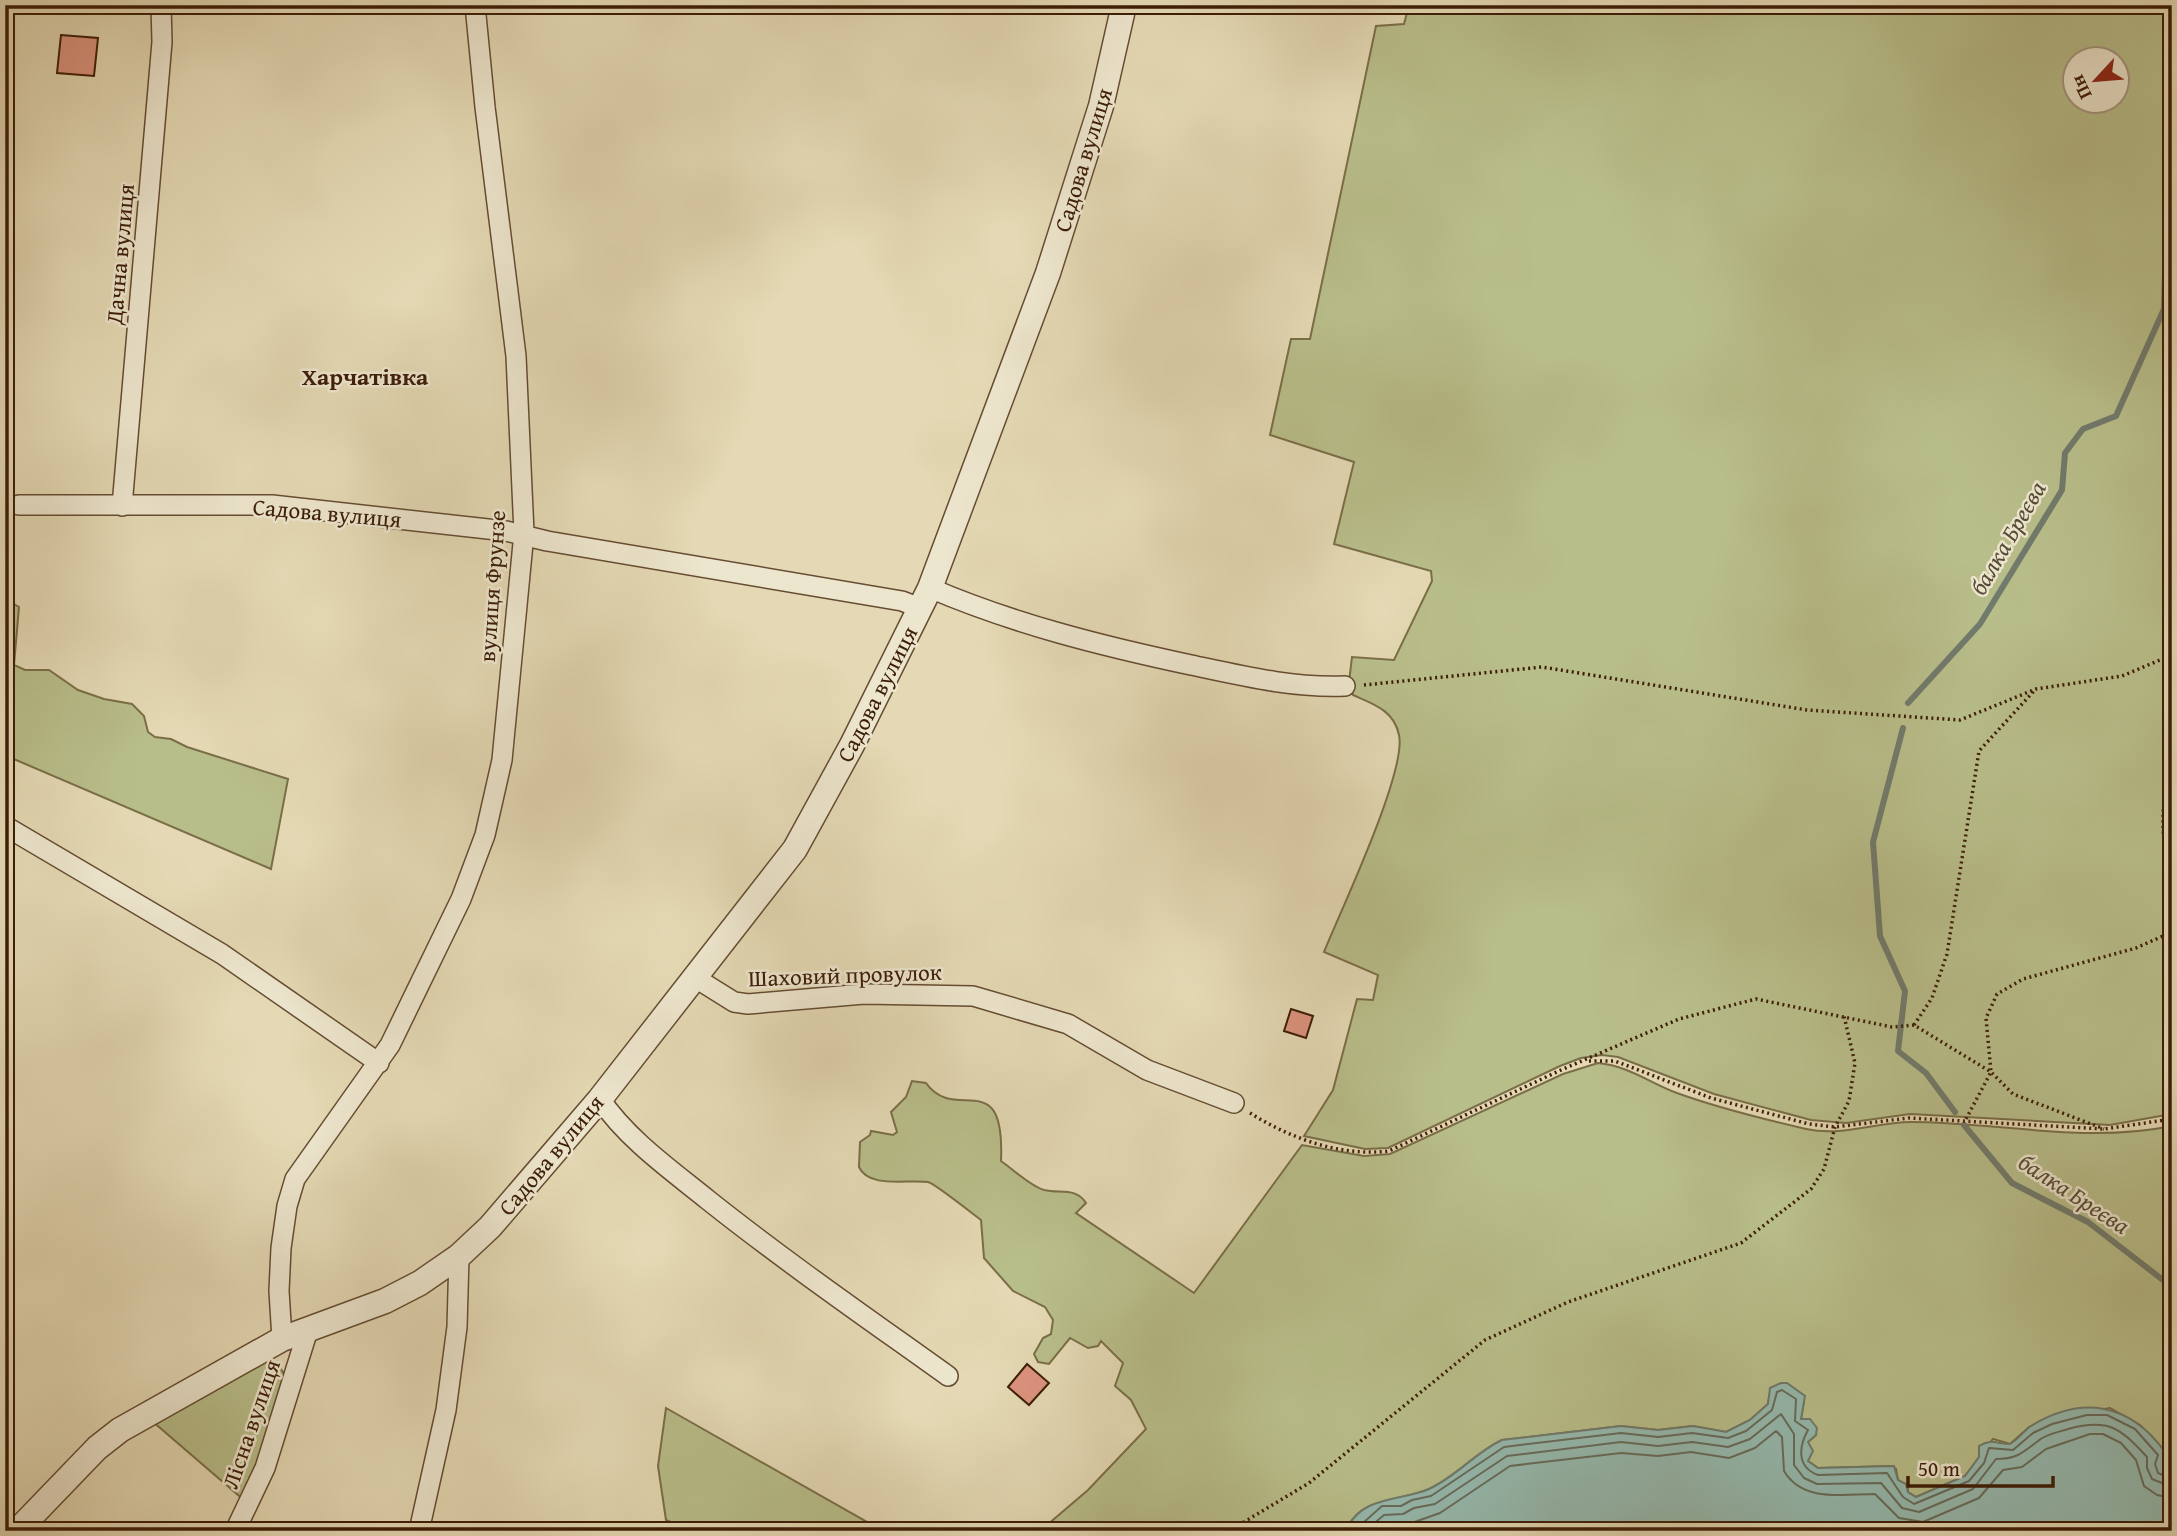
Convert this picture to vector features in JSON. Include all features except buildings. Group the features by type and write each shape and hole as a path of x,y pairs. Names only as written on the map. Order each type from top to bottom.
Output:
{"street":[{"name":"Дачна вулиця","path":"122,506 162,42 161,5"},
{"name":"вулиця Фрунзе","path":"282,1339 279,1291 281,1248 287,1206 295,1179 321,1139 379,1063 461,900 485,835 502,761 524,533 516,356 475,5"},
{"name":"Садова вулиця","path":"17,1531 97,1447 120,1430 282,1339 385,1301 420,1283 459,1255 490,1227 600,1099 795,849 857,735 925,598 1048,273 1101,106 1124,5"},
{"name":"Садова вулиця","path":"19,505 272,505 524,533 547,541 902,601 925,598 1115,649 1284,684 1345,686"},
{"path":"5,826 222,954 379,1063"},
{"name":"Шаховий провулок","path":"694,976 734,1002 748,1004 864,994 973,996 1068,1024 1147,1070 1234,1103"},
{"path":"600,1099 618,1123 677,1175 774,1252 948,1376"},
{"path":"419,1531 446,1410 457,1327 459,1255"},
{"name":"Лісна вулиця","path":"235,1531 265,1468 308,1330"}],"path":[{"path":"1345,686 1542,667 1807,709 1960,720 2036,689 2122,676 2172,654"},
{"path":"1914,1025 1932,998 1947,954 1979,751 2036,689"},
{"path":"2172,744 2163,807 2168,865 2172,876"},
{"path":"1966,1119 1991,1073 1986,1018 1997,993 2007,985 2136,948 2172,932"},
{"path":"1234,1103 1273,1128 1305,1142 1377,1152 1406,1144 1679,1019 1756,999 1892,1027 1914,1025 1991,1073 2013,1094 2104,1129"},
{"path":"1229,1531 1308,1483 1485,1340 1568,1302 1741,1242 1811,1189 1824,1169 1835,1127 1849,1101 1855,1063 1844,1016"},
{"path":"1581,1062 1615,1060 1711,1098 1809,1124 1835,1127 1909,1118 1966,1119 2104,1129 2172,1119"}],"green space":[{"path":"1409,5 2172,5 2172,1114 2110,1125 1910,1114 1846,1123 1811,1120 1714,1094 1618,1057 1602,1055 1581,1058 1560,1066 1388,1148 1365,1149 1304,1136 1333,1090 1357,999 1373,1000 1378,975 1324,952 1383,808 1399,753 1399,735 1393,719 1382,709 1353,695 1349,682 1352,657 1394,660 1432,581 1431,571 1334,544 1354,462 1270,435 1291,339 1310,339 1376,26 1404,24"},
{"path":"5,599 19,607 14,665 25,670 49,670 78,690 104,699 132,704 144,716 148,732 155,737 171,739 187,747 288,779 271,869 9,757 5,761"},
{"path":"1598,1063 1639,1075 1708,1104 1820,1131 1911,1122 2074,1133 2139,1131 2172,1126 2172,1472 2164,1469 2165,1452 2140,1425 2110,1408 2050,1418 2029,1427 2010,1444 1993,1439 1965,1476 1916,1497 1908,1492 1908,1487 1898,1480 1896,1469 1890,1466 1818,1468 1808,1461 1811,1454 1808,1442 1816,1435 1801,1419 1804,1401 1769,1397 1768,1404 1750,1420 1726,1432 1693,1426 1658,1430 1621,1426 1502,1440 1429,1489 1371,1505 1352,1519 1346,1531 1040,1531 1088,1490 1146,1429 1131,1400 1115,1386 1123,1363 1101,1341 1098,1346 1088,1348 1070,1338 1049,1364 1038,1362 1034,1354 1043,1338 1051,1334 1053,1320 1045,1307 1013,1291 984,1258 981,1220 928,1182 880,1181 864,1174 859,1167 860,1142 870,1135 871,1131 893,1135 897,1132 891,1112 906,1097 912,1081 926,1083 938,1094 951,1099 987,1104 995,1113 1000,1131 1001,1161 1039,1188 1067,1192 1082,1198 1086,1203 1076,1213 1194,1293 1302,1145 1364,1156 1390,1154 1563,1074"},
{"path":"265,1361 277,1364 285,1375 245,1501 152,1421"},
{"path":"666,1408 883,1531 692,1531 666,1520 658,1466"}],"water":[{"path":"1787,1383 1805,1396 1801,1419 1810,1419 1817,1428 1816,1435 1808,1442 1813,1451 1808,1461 1818,1468 1894,1466 1898,1480 1906,1484 1908,1492 1916,1497 1965,1476 1979,1457 1979,1446 1991,1442 2010,1444 2031,1426 2050,1416 2087,1408 2121,1414 2136,1423 2165,1452 2164,1469 2172,1472 2172,1531 1346,1531 1361,1511 1383,1501 1429,1489 1502,1440 1621,1426 1658,1430 1693,1426 1726,1432 1750,1420 1768,1404 1770,1388"}],"waterway":[{"name":"балка Бреєва","path":"1908,703 1980,624 2062,490 2065,453 2083,429 2116,416 2164,309 2167,201 2172,193"},
{"name":"балка Бреєва","path":"1903,728 1873,842 1880,936 1905,991 1898,1051 1926,1073 1955,1112"},
{"name":"балка Бреєва","path":"1964,1125 2012,1183 2088,1222 2172,1287"}],"district":[{"name":"Харчатівка","path":"365,377"}]}
